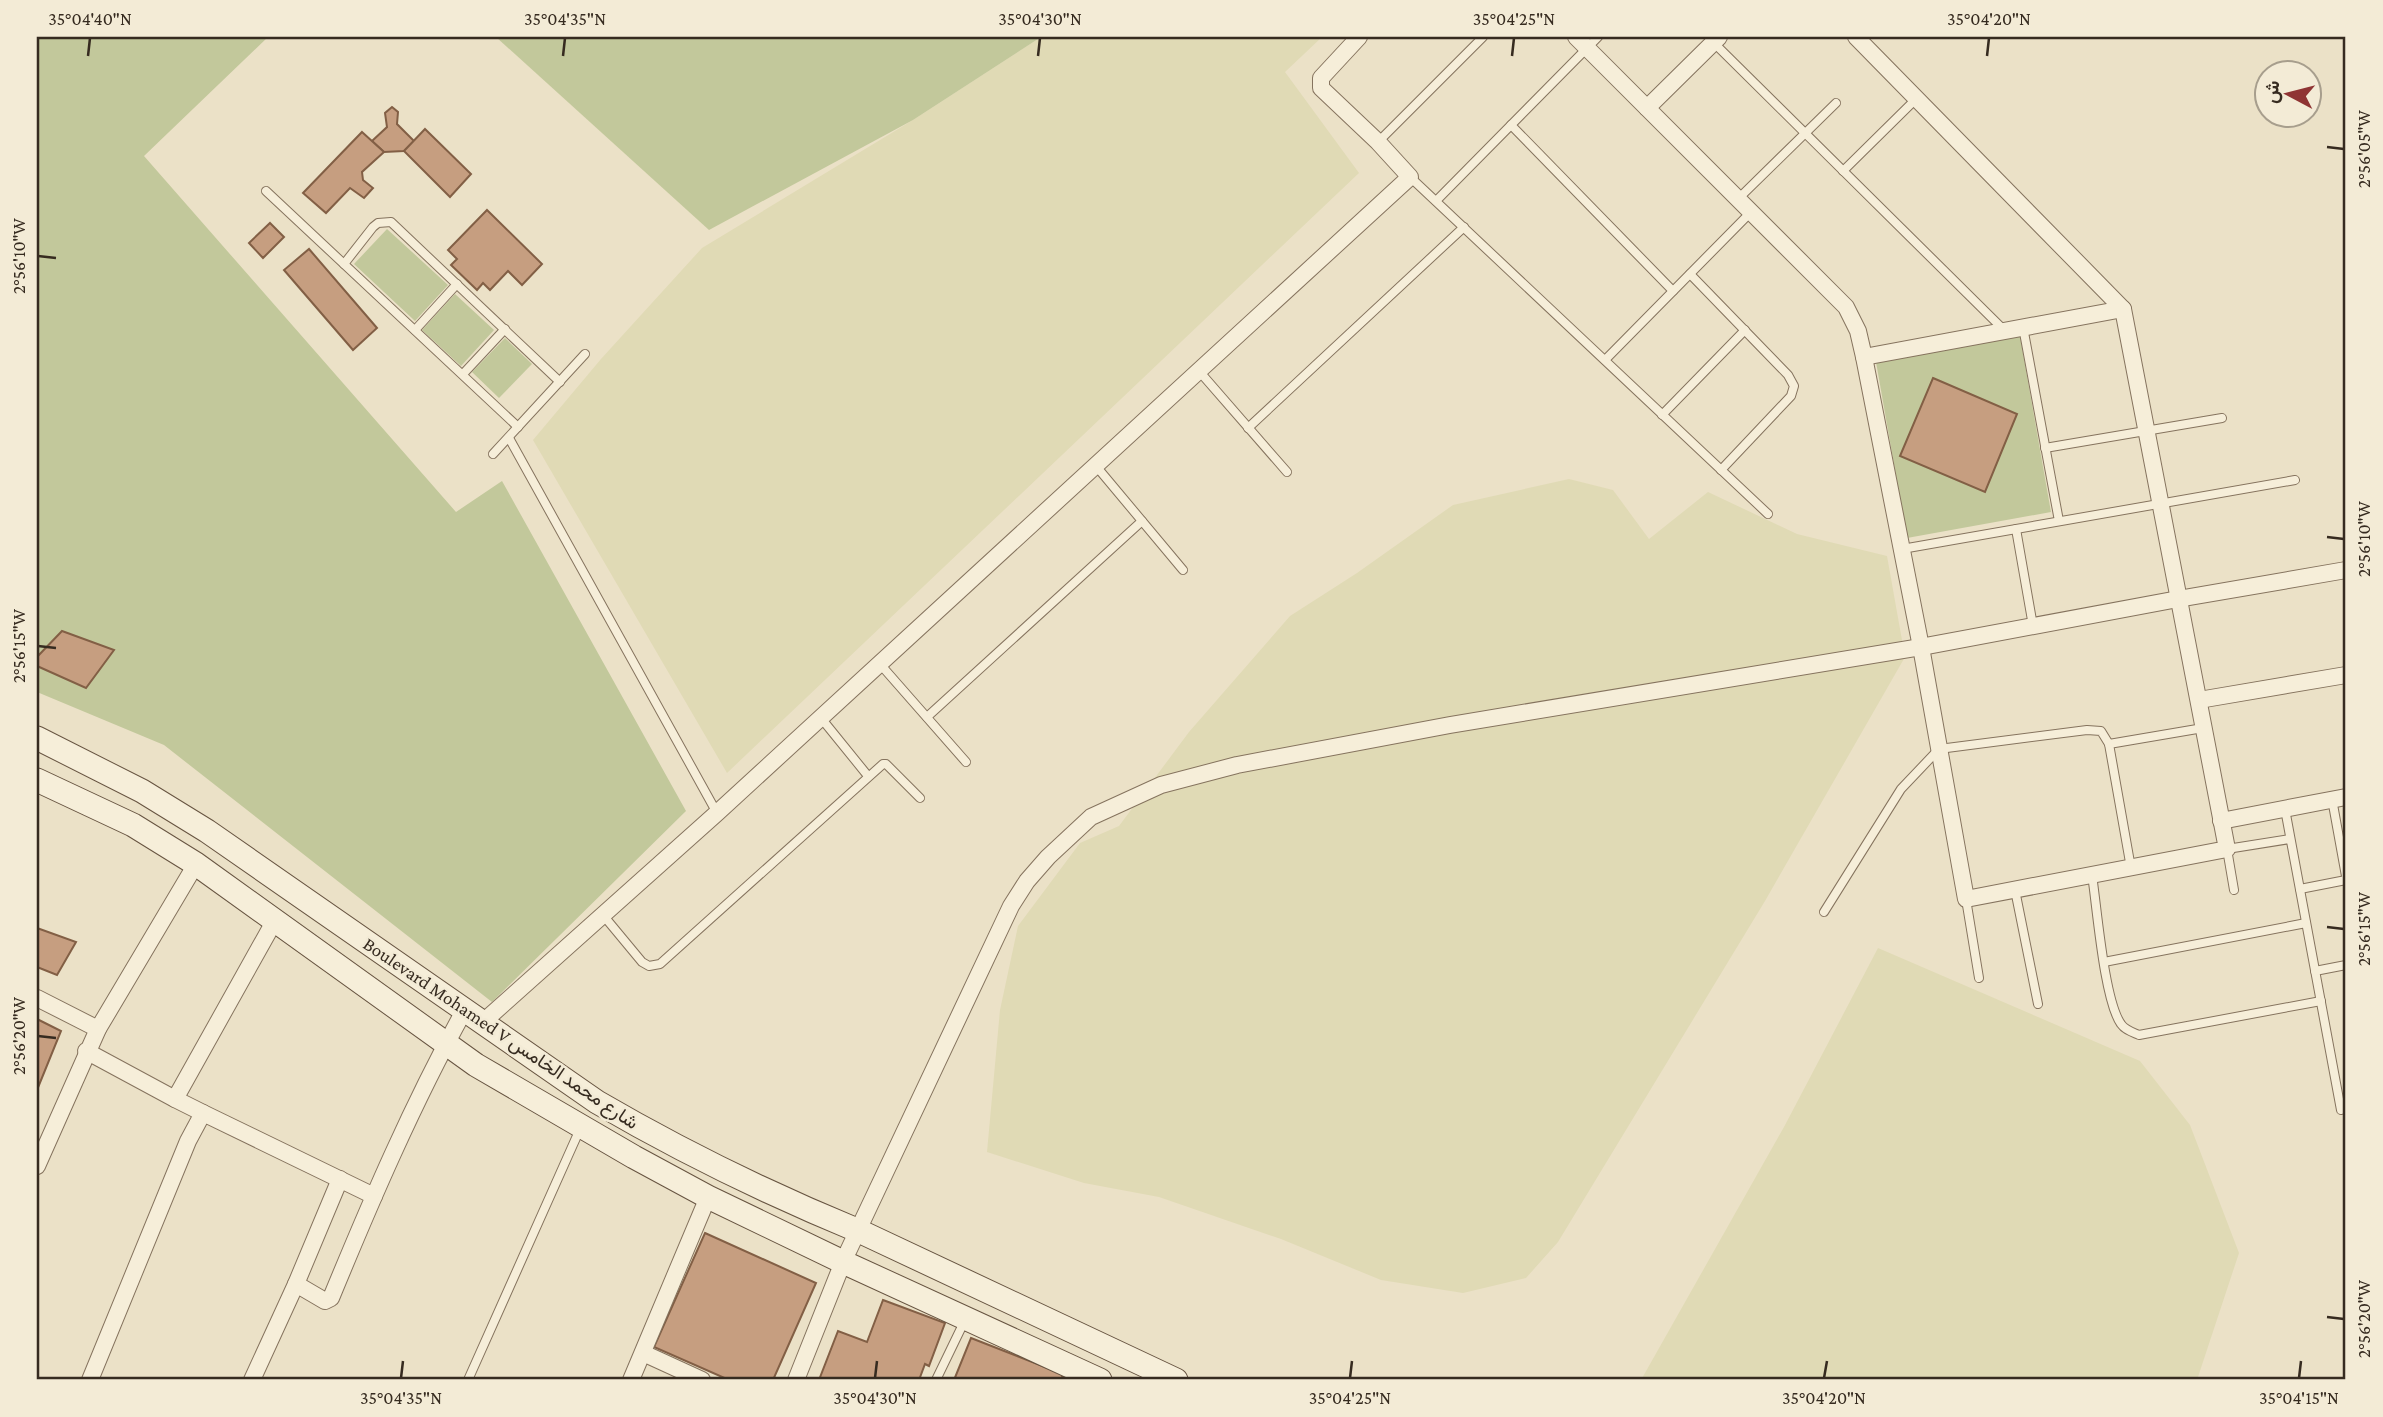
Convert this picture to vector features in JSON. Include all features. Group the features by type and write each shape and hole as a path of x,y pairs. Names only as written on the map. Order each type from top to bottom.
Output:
{"street":[{"path":"296,1284 325,1301 331,1298 374,1196 446,1043 473,1017 603,915 717,813 1410,177 1320,84 1325,72 1359,37"},
{"path":"1587,40 1647,108 1846,306 1858,331 1921,647 1966,899 2227,849 2123,309 1856,37"},
{"path":"1647,108 1716,40"},
{"path":"1864,357 2123,309"},
{"path":"796,1380 843,1262 1011,906 1027,881 1048,857 1091,817 1161,785 1237,765 1450,725 1921,647 2346,570"},
{"path":"2199,700 2346,675"},
{"name":"Boulevard Mohamed V شارع محمد الخامس","path":"37,738 142,791 207,831 597,1102 644,1130 810,1211 859,1231 1176,1380"},
{"name":"Boulevard Mohamed V شارع محمد الخامس","path":"37,779 133,825 196,864 476,1065 582,1126 709,1197 1100,1380"},
{"path":"2221,821 2339,798"},
{"path":"37,1166 98,1029 196,864"},
{"path":"175,1100 275,920"},
{"path":"37,998 98,1029"},
{"path":"86,1052 175,1100 374,1196"},
{"path":"90,1380 188,1141 203,1113"},
{"path":"252,1380 340,1179"},
{"path":"631,1380 709,1197"},
{"path":"643,1353 702,1380"}],"lane":[{"path":"1378,142 1483,37"},
{"path":"1436,201 1511,125 1587,40"},
{"path":"1716,40 1804,134 2005,331"},
{"path":"1843,171 1917,97"},
{"path":"1738,199 1836,103"},
{"path":"1511,125 1673,291"},
{"path":"1410,177 1768,514"},
{"path":"266,191 518,427"},
{"path":"1605,360 1751,212"},
{"path":"344,264 373,227 378,223 391,222 560,382"},
{"path":"1248,428 1464,227"},
{"path":"1690,274 1788,375 1794,386 1793,392 1721,470"},
{"path":"415,330 457,284"},
{"path":"2023,327 2059,521"},
{"path":"463,374 505,330"},
{"path":"1662,415 1745,330"},
{"path":"493,454 585,354"},
{"path":"1199,371 1287,472"},
{"path":"2045,448 2222,418"},
{"path":"509,438 717,813"},
{"path":"1096,466 1182,570"},
{"path":"1901,549 2295,481"},
{"path":"927,717 1142,521"},
{"path":"2015,529 2033,626"},
{"path":"880,664 966,762"},
{"path":"821,718 868,776"},
{"path":"2109,744 2203,728"},
{"path":"1824,912 1901,789 1939,748 2087,730 2101,732 2109,744 2131,868"},
{"path":"603,915 642,962 649,966 660,964 884,764 920,798"},
{"path":"2300,889 2346,878 2339,798"},
{"path":"2285,809 2341,1110"},
{"path":"2234,890 2227,849 2290,839"},
{"path":"2092,875 2113,1007 2127,1031 2139,1035 2321,1000"},
{"path":"2015,890 2038,1004"},
{"path":"1966,899 1979,978"},
{"path":"2105,962 2306,923"},
{"path":"2315,971 2346,965"},
{"path":"468,1380 582,1126"},
{"path":"936,1380 966,1317"}],"shaded area":[{"path":"1041,37 1322,37 1285,72 1359,173 727,773 533,440 601,359 702,248 913,120"},
{"path":"1569,479 1613,490 1649,539 1708,492 1797,534 1887,556 1905,657 1765,901 1558,1242 1526,1278 1463,1293 1381,1280 1281,1239 1159,1197 1084,1183 987,1152 1000,1010 1018,926 1080,843 1119,826 1189,732 1290,616 1357,573 1453,505"},
{"path":"1878,948 2140,1061 2190,1125 2239,1253 2197,1380 1641,1380 1784,1127"}],"green space":[{"path":"37,37 268,37 144,156 456,512 502,481 686,811 492,1002 164,745 37,692"},
{"path":"496,37 1041,37 913,120 709,230"},
{"path":"387,229 448,285 415,321 354,264"},
{"path":"455,294 494,330 461,366 422,330"},
{"path":"2020,336 2051,512 1907,538 1876,362"},
{"path":"505,338 532,364 499,398 472,372"}],"building":[{"path":"392,107 398,112 397,124 414,141 404,151 384,152 372,141 387,127 385,113"},
{"path":"425,129 471,174 450,197 404,151"},
{"path":"362,132 384,152 362,172 363,180 373,188 364,198 350,188 326,213 303,193"},
{"path":"487,210 542,264 522,285 508,271 490,290 483,283 477,290 451,265 457,259 448,250"},
{"path":"270,223 284,237 263,258 249,243"},
{"path":"309,249 377,328 353,350 284,270"},
{"path":"1933,378 2017,414 1985,492 1900,456"},
{"path":"62,631 114,650 86,688 37,666 37,657"},
{"path":"37,928 76,942 57,975 37,967"},
{"path":"37,1019 61,1031 37,1090"},
{"path":"705,1233 816,1283 773,1380 729,1380 654,1347"},
{"path":"883,1300 945,1323 929,1366 925,1364 919,1380 819,1380 838,1331 867,1342"},
{"path":"971,1338 1063,1374 1061,1380 954,1380"}]}
